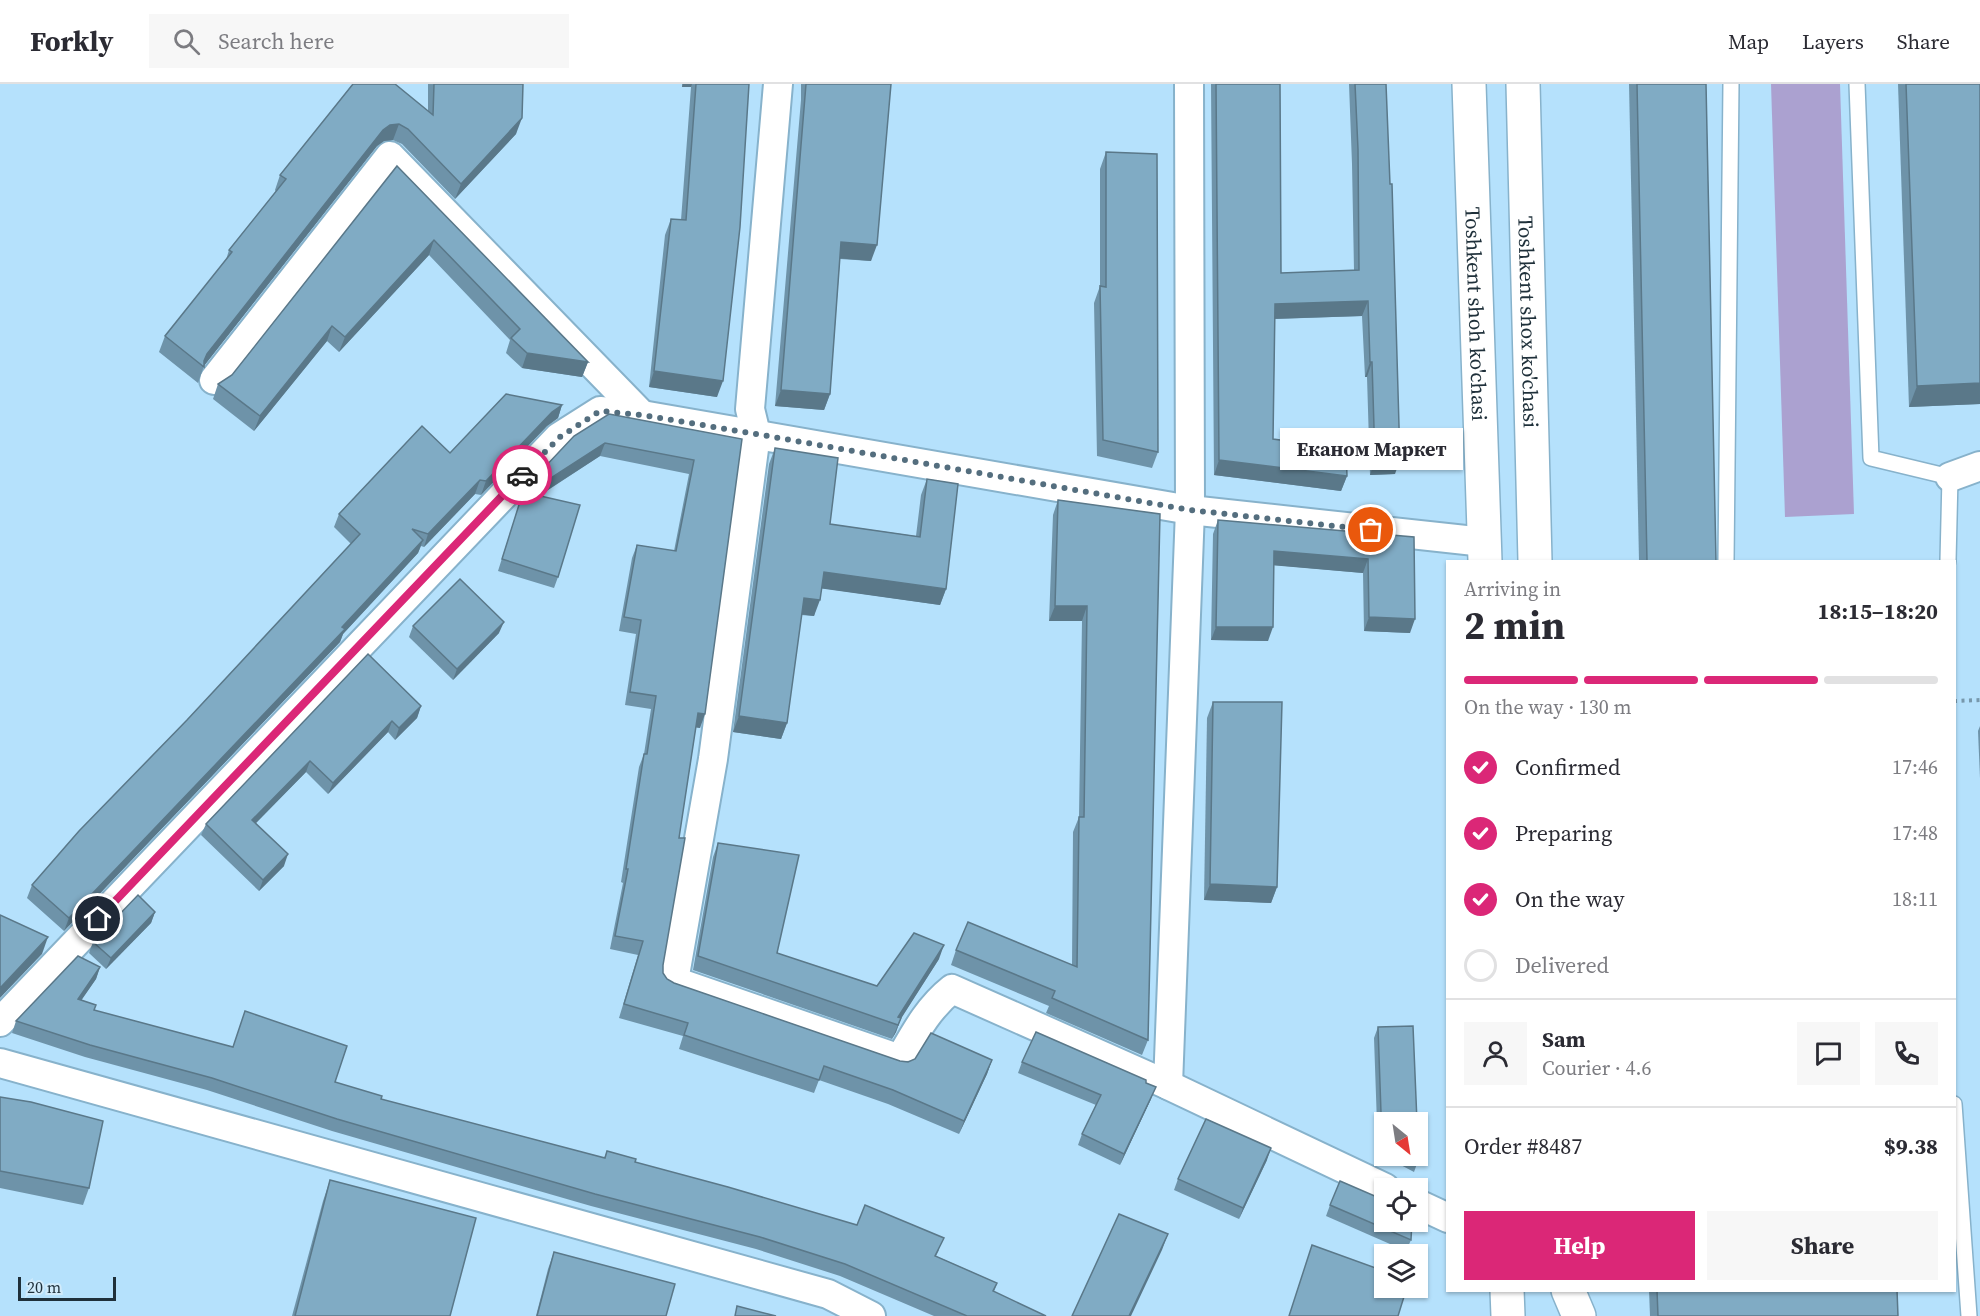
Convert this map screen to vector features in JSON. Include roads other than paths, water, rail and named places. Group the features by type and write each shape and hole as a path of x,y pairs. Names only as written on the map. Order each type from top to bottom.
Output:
{"main road":[{"name":"Toshkent shoh ko'chasi","path":"1469,84 1485,551"},
{"name":"Toshkent shox ko'chasi","path":"1524,84 1535,560"},
{"path":"1507,1292 1508,1316"},
{"path":"1557,1292 1558,1316"},
{"path":"1569,1292 1579,1316"}],"street":[{"path":"778,84 750,409 756,434 713,759 674,981 900,1059 937,1000 952,989 1168,1085 1374,1183"},
{"path":"1168,1085 1190,510 1189,84"},
{"path":"214,380 390,156 642,415"},
{"path":"0,1022 560,437 600,411 642,415 756,434 1190,510 1485,551"},
{"path":"1950,477 1980,466"},
{"path":"0,1063 828,1294 871,1316"},
{"path":"1428,1209 1446,1217"}],"lane":[{"path":"1726,560 1731,84"},
{"path":"1857,84 1871,458 1950,477 1948,560"},
{"path":"1956,1132 1969,1316"}],"place":[{"name":"Еканом Маркет","path":"1371,530"}]}
